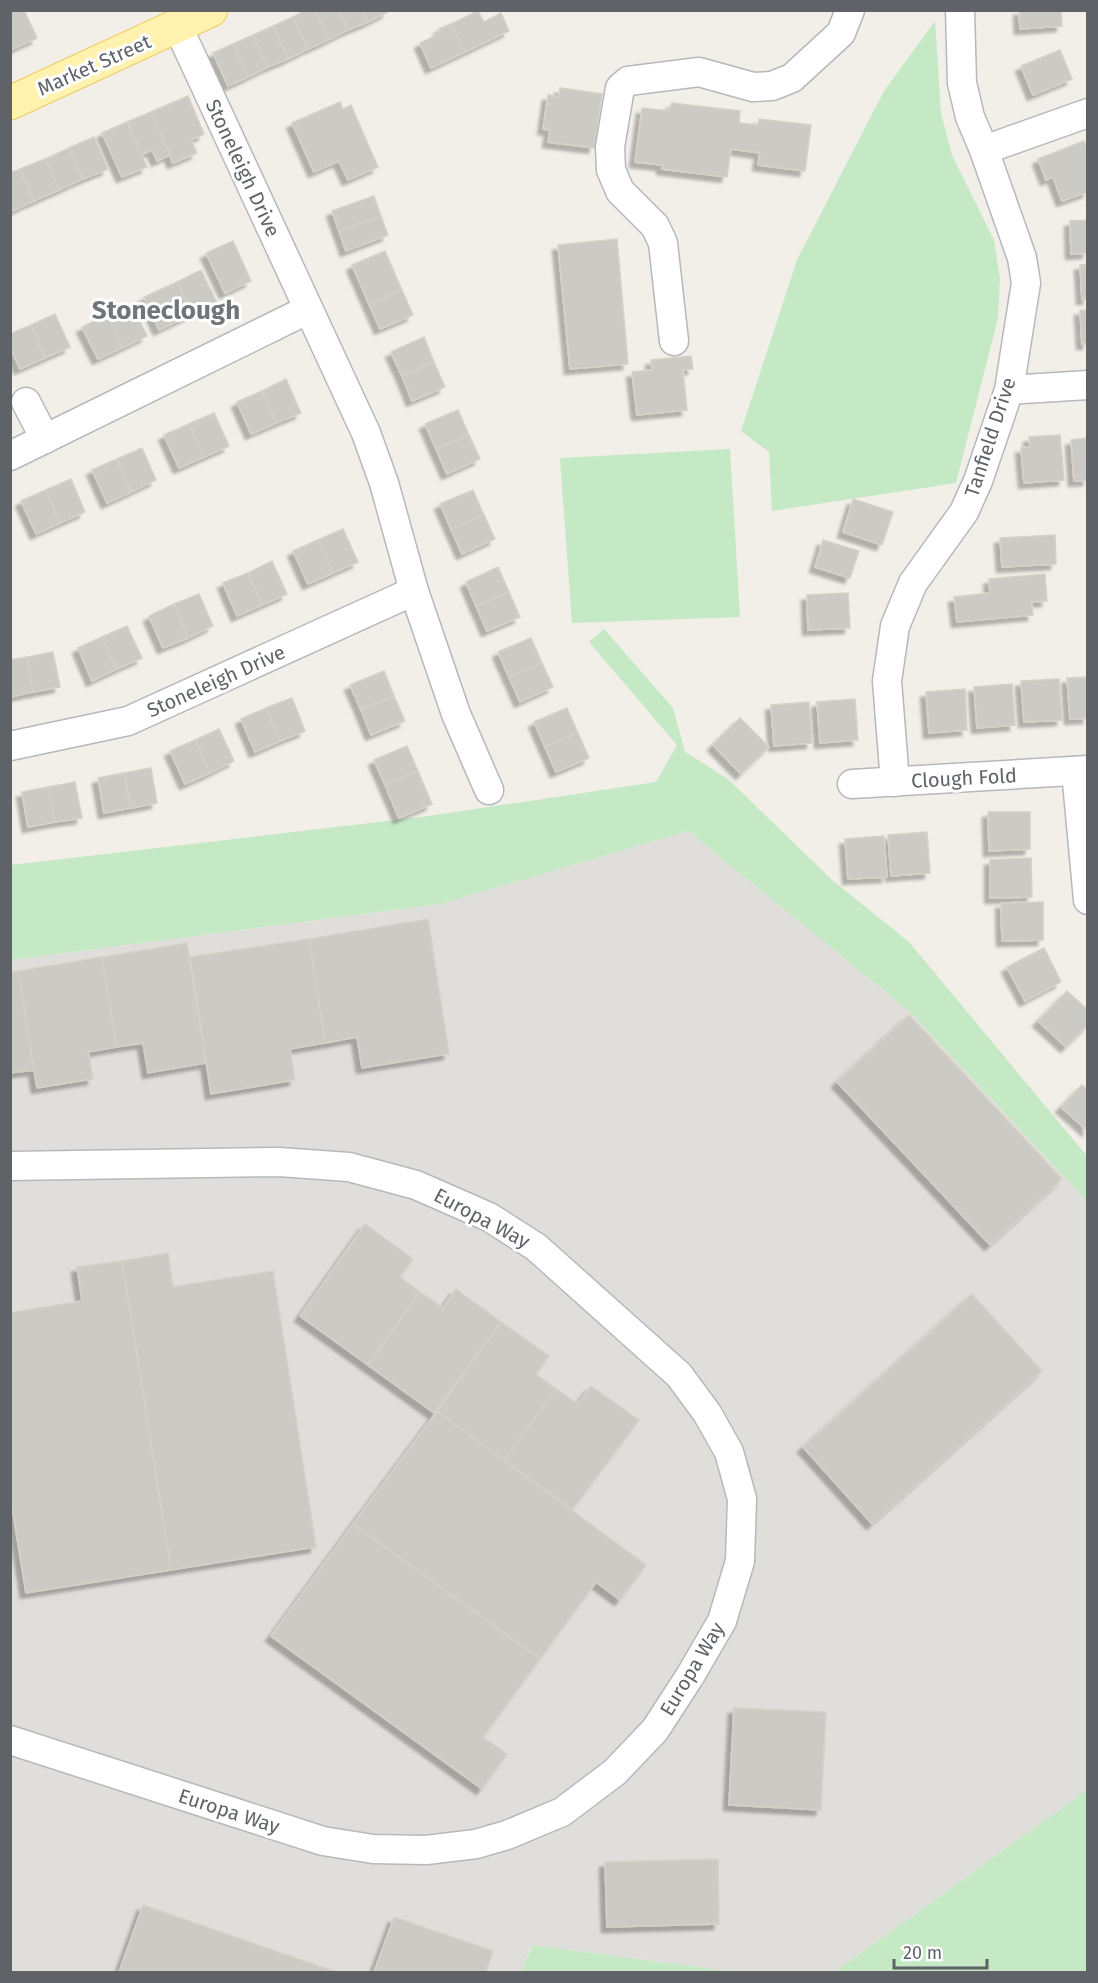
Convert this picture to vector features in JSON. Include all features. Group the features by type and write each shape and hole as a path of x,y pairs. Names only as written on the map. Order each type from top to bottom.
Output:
{"main road":[{"name":"Market Street","path":"10,103 211,10"}],"street":[{"path":"674,341 663,243 655,226 620,191 611,170 610,147 620,88 628,81 699,72 753,87 772,86 792,78 841,33 850,10"},
{"name":"Tanfield Drive","path":"895,782 887,681 895,626 913,583 964,512 978,481 1009,390 1026,283 1022,258 970,117 962,83 960,10"},
{"name":"Stoneleigh Drive","path":"178,27 307,310 366,433 384,483 414,591 456,714 489,790"},
{"path":"984,150 1088,112"},
{"path":"10,456 307,310"},
{"path":"1009,390 1088,386"},
{"path":"26,402 45,439"},
{"name":"Stoneleigh Drive","path":"10,746 128,721 414,591"},
{"name":"Clough Fold","path":"852,784 1082,770 1088,900"},
{"name":"Europa Way","path":"10,1166 279,1162 349,1167 416,1185 489,1217 536,1247 679,1376 707,1413 729,1452 742,1499 740,1562 722,1621 655,1730 615,1772 562,1812 507,1835 476,1844 426,1850 373,1848 323,1841 10,1740"}],"shaded area":[{"path":"688,831 909,1011 1087,1201 1087,1790 835,1972 735,1972 531,1945 522,1972 11,1972 10,960 441,904"}],"green space":[{"path":"935,21 941,113 952,155 994,240 1000,279 998,318 956,483 772,511 769,452 741,431 797,260 884,91"},
{"path":"730,449 740,617 572,623 560,458"},
{"path":"604,629 673,708 685,752 728,779 832,880 909,942 1087,1156 1087,1201 909,1011 688,831 441,904 11,960 11,865 422,817 656,782 677,745 589,642"},
{"path":"1087,1790 1087,1972 835,1972"},
{"path":"532,1945 735,1972 522,1972"}],"building":[{"path":"10,10 24,10 37,38 10,50"},
{"path":"306,10 315,10 328,40 308,49 293,17"},
{"path":"315,10 339,10 348,30 328,40"},
{"path":"339,10 363,10 368,22 348,30"},
{"path":"363,10 387,10 388,12 368,22"},
{"path":"1019,10 1061,10 1062,26 1020,29"},
{"path":"478,11 484,22 501,13 509,31 465,52 451,24"},
{"path":"293,17 308,49 288,59 273,26"},
{"path":"451,24 465,52 431,68 420,43 441,33 439,29"},
{"path":"273,26 288,59 268,67 253,35"},
{"path":"253,35 268,67 248,77 233,44"},
{"path":"233,44 248,77 228,86 213,53"},
{"path":"1060,50 1072,79 1033,95 1021,66"},
{"path":"560,88 602,94 594,148 548,142 550,130 543,129 548,95 559,97"},
{"path":"188,96 204,134 191,140 197,153 173,163 151,112"},
{"path":"340,102 343,109 351,105 378,167 348,180 339,161 314,172 292,123"},
{"path":"672,103 740,111 739,123 758,125 759,119 811,125 805,171 758,165 760,153 731,149 727,177 662,169 662,165 635,162 642,108 668,111"},
{"path":"151,112 170,155 157,161 152,150 141,155 127,122"},
{"path":"127,122 147,167 122,177 102,133"},
{"path":"94,137 108,169 83,179 69,148"},
{"path":"1084,141 1088,150 1088,192 1062,201 1053,177 1046,180 1038,159"},
{"path":"69,148 83,179 59,190 45,159"},
{"path":"45,159 59,190 34,201 20,169"},
{"path":"20,169 34,201 10,212 10,173"},
{"path":"374,196 381,216 339,231 332,211"},
{"path":"381,216 388,235 346,251 339,231"},
{"path":"1088,220 1088,253 1071,254 1070,221"},
{"path":"617,239 628,364 570,369 558,245"},
{"path":"233,241 251,281 225,293 206,253"},
{"path":"385,251 402,290 369,304 352,265"},
{"path":"1088,264 1088,299 1082,299 1080,265"},
{"path":"201,270 217,303 192,314 177,282"},
{"path":"177,282 192,314 159,330 144,297"},
{"path":"402,290 413,315 380,329 369,304"},
{"path":"131,304 147,336 122,348 107,315"},
{"path":"1080,310 1088,310 1088,344 1082,344"},
{"path":"55,314 70,347 45,358 31,325"},
{"path":"107,315 122,348 98,359 82,327"},
{"path":"31,325 45,358 20,369 10,347 10,334"},
{"path":"424,337 434,362 402,376 391,352"},
{"path":"691,356 693,369 683,370 687,410 637,415 632,372 652,370 651,360"},
{"path":"434,362 445,387 412,401 402,376"},
{"path":"286,379 301,413 276,423 262,391"},
{"path":"262,391 276,423 251,434 237,402"},
{"path":"458,410 469,435 436,449 425,424"},
{"path":"214,413 229,446 204,457 189,424"},
{"path":"189,424 204,457 179,468 164,435"},
{"path":"469,435 480,459 447,474 436,449"},
{"path":"1060,435 1064,480 1024,483 1021,448 1030,447 1029,437"},
{"path":"1088,438 1088,480 1074,481 1071,440"},
{"path":"142,448 156,480 131,492 117,459"},
{"path":"117,459 131,492 107,503 92,470"},
{"path":"71,479 85,512 60,523 46,490"},
{"path":"46,490 60,523 36,534 21,501"},
{"path":"473,490 484,515 451,529 440,504"},
{"path":"853,499 893,512 882,545 843,532"},
{"path":"484,515 495,539 462,554 451,529"},
{"path":"343,529 358,562 333,573 318,540"},
{"path":"1055,535 1056,564 1002,567 1000,538"},
{"path":"318,540 333,573 308,584 293,551"},
{"path":"823,540 859,551 850,578 815,567"},
{"path":"272,561 287,594 262,605 248,573"},
{"path":"498,567 509,592 476,606 466,582"},
{"path":"248,573 262,605 237,616 223,583"},
{"path":"1045,574 1047,601 1032,602 1033,615 957,622 954,597 990,593 989,579"},
{"path":"509,592 520,617 487,631 476,606"},
{"path":"848,593 850,628 808,630 807,595"},
{"path":"199,594 213,626 188,638 174,604"},
{"path":"174,604 188,638 163,648 149,616"},
{"path":"127,626 142,658 117,669 102,637"},
{"path":"102,637 117,669 92,681 78,648"},
{"path":"531,638 542,663 509,677 498,652"},
{"path":"53,652 60,687 33,692 27,657"},
{"path":"27,657 33,692 10,697 10,660"},
{"path":"542,663 553,687 520,702 509,677"},
{"path":"384,671 394,696 361,710 350,685"},
{"path":"1088,677 1088,718 1070,719 1067,678"},
{"path":"1059,679 1062,720 1024,722 1021,681"},
{"path":"1012,684 1015,725 977,728 974,687"},
{"path":"965,689 967,730 929,733 926,692"},
{"path":"394,696 405,721 371,735 361,710"},
{"path":"292,698 305,731 280,741 266,708"},
{"path":"855,699 858,740 820,743 817,702"},
{"path":"809,702 812,743 774,746 771,705"},
{"path":"266,708 280,741 255,752 241,719"},
{"path":"567,708 578,733 545,747 534,722"},
{"path":"740,718 769,747 741,774 713,745"},
{"path":"219,729 234,761 210,773 195,740"},
{"path":"578,733 589,758 556,772 545,747"},
{"path":"195,740 210,773 185,784 170,751"},
{"path":"407,746 418,771 385,785 374,760"},
{"path":"151,768 157,803 131,808 124,773"},
{"path":"418,771 432,804 399,818 385,785"},
{"path":"124,773 131,808 104,813 98,778"},
{"path":"75,782 82,818 55,822 48,787"},
{"path":"48,787 55,822 28,827 22,792"},
{"path":"988,812 1030,812 1030,849 989,851"},
{"path":"927,832 930,873 891,876 888,835"},
{"path":"884,836 887,877 848,879 845,839"},
{"path":"1031,858 1032,897 990,898 990,860"},
{"path":"1043,902 1043,940 1002,941 1001,903"},
{"path":"428,919 449,1054 362,1068 357,1037 325,1043 309,939"},
{"path":"309,939 325,1043 290,1049 295,1080 211,1094 190,957"},
{"path":"187,943 206,1063 148,1073 143,1043 117,1047 102,957"},
{"path":"1044,948 1061,982 1025,1001 1007,967"},
{"path":"102,957 117,1047 88,1052 93,1079 37,1088 18,971"},
{"path":"18,971 34,1070 10,1073 10,972"},
{"path":"1067,991 1088,1010 1088,1025 1066,1047 1038,1021"},
{"path":"909,1015 1062,1179 990,1245 837,1082"},
{"path":"1082,1085 1088,1090 1088,1131 1061,1107"},
{"path":"365,1224 413,1259 400,1277 420,1292 368,1365 300,1316"},
{"path":"168,1253 173,1287 273,1271 316,1547 171,1570 122,1261"},
{"path":"122,1261 171,1570 26,1593 10,1494 10,1313 82,1301 77,1267"},
{"path":"456,1289 501,1322 434,1413 368,1365 420,1292 443,1308"},
{"path":"972,1294 1042,1371 872,1524 803,1447"},
{"path":"501,1322 549,1356 536,1374 556,1389 504,1460 437,1411"},
{"path":"591,1386 639,1420 572,1510 504,1460 556,1389 578,1404"},
{"path":"437,1411 646,1565 620,1600 596,1582 540,1659 353,1524"},
{"path":"353,1524 540,1659 483,1737 507,1754 482,1789 271,1636"},
{"path":"734,1708 826,1712 821,1810 729,1805"},
{"path":"718,1859 719,1924 607,1927 605,1862"},
{"path":"143,1905 336,1972 119,1972"},
{"path":"394,1917 493,1951 486,1972 374,1972"}],"district":[{"name":"Stoneclough","path":"166,310"}]}
